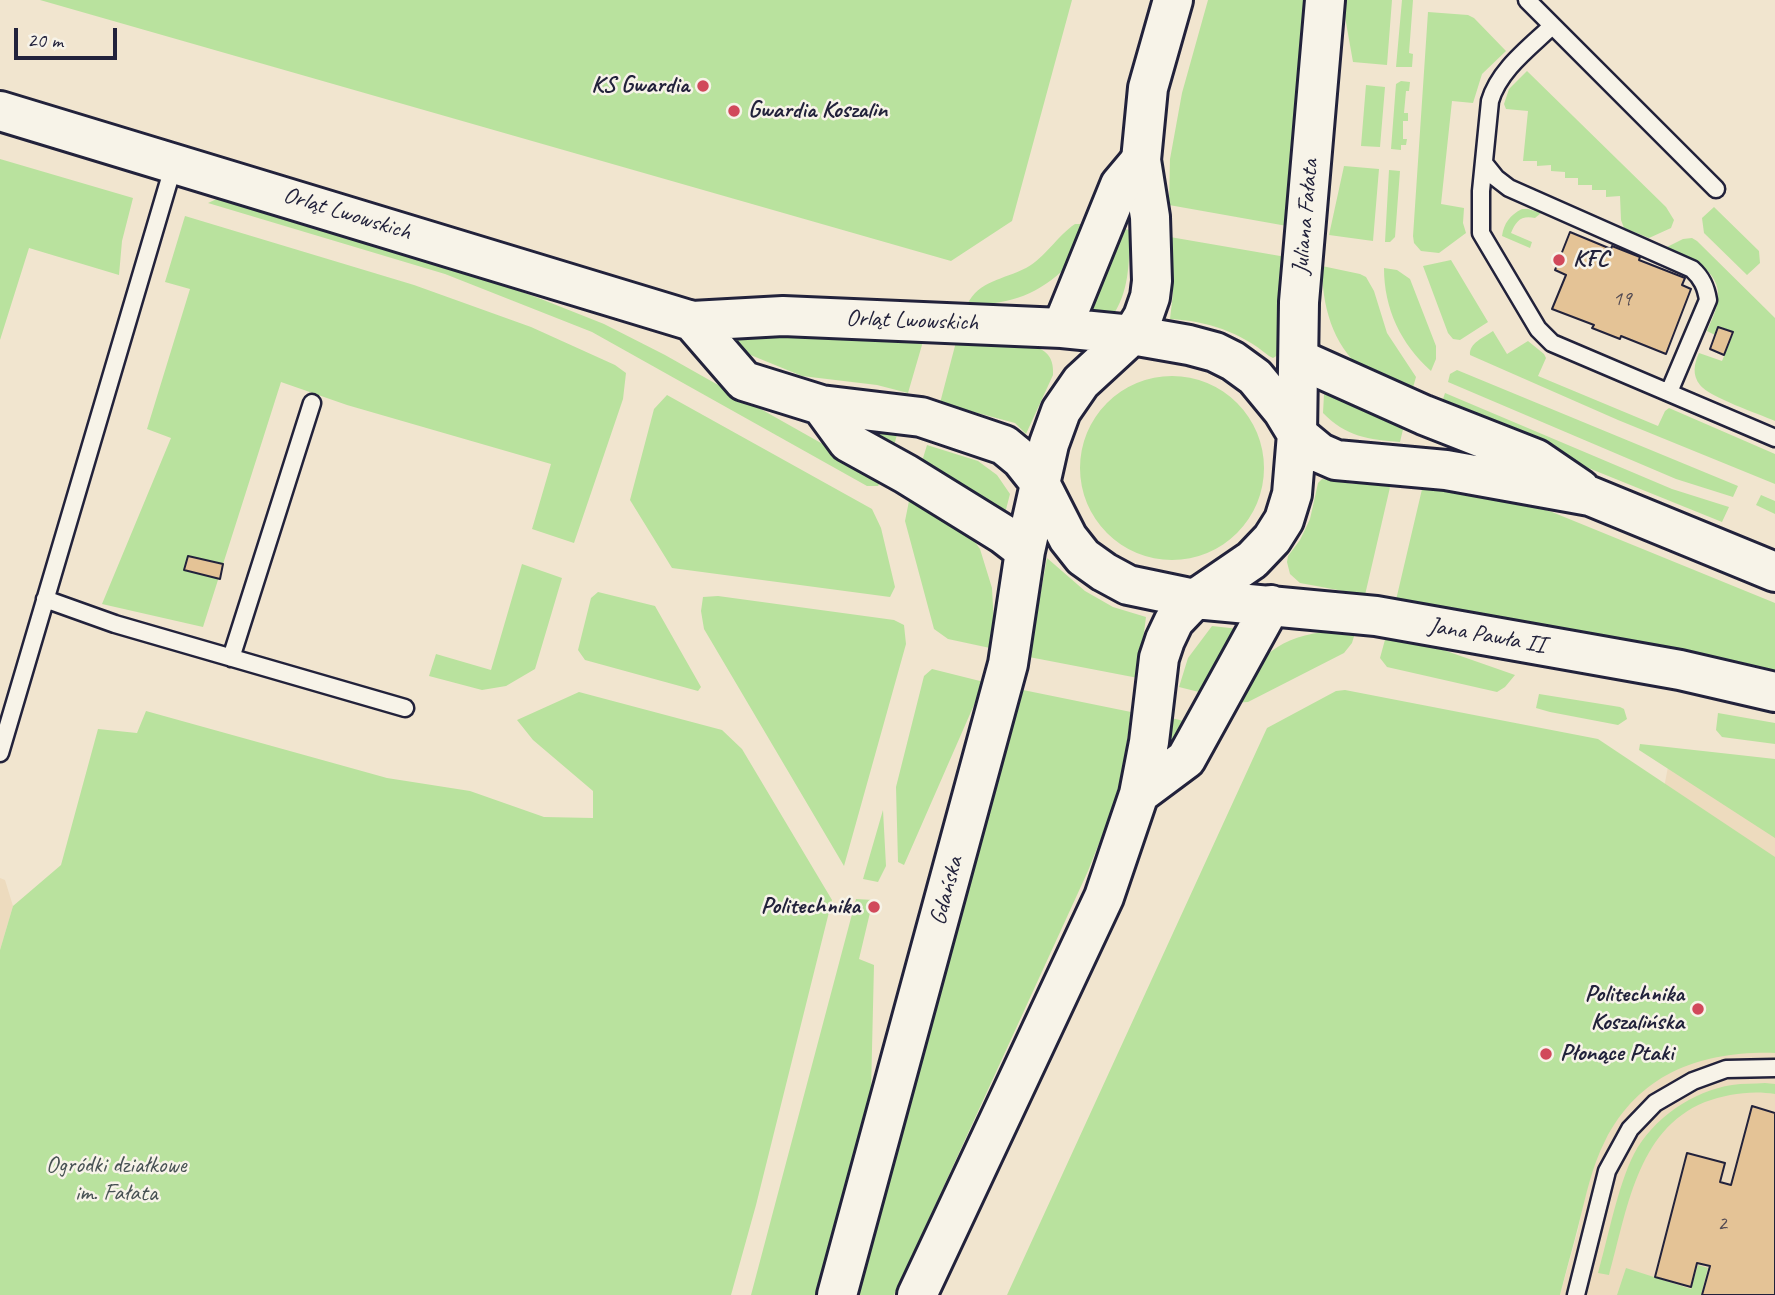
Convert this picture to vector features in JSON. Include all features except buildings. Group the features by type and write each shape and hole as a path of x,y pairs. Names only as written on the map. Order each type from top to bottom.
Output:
{"main road":[{"path":"1132,335 1143,317 1152,281 1150,217 1141,160 1148,88 1173,0"},
{"name":"Juliana Fałata","path":"1195,599 1252,560 1278,529 1292,494 1297,434 1299,302 1325,0"},
{"name":"Orląt Lwowskich","path":"0,111 692,321 783,316 1062,328 1132,335 1189,345 1233,361 1255,377 1297,434"},
{"path":"1062,328 1120,185 1141,160"},
{"path":"692,321 744,381 821,405 921,417 1004,445 1021,459 1040,483"},
{"name":"Gdańska","path":"837,1295 1008,663 1025,551 1049,444 1061,411 1081,382 1132,335"},
{"path":"1299,359 1424,415 1536,459 1590,496 1775,572"},
{"path":"821,405 848,442 949,501 1025,551"},
{"path":"1297,434 1320,453 1336,460 1446,470 1590,496"},
{"name":"Jana Pawła II","path":"1040,483 1068,538 1083,557 1128,585 1195,599 1389,618 1679,670 1775,692"},
{"path":"917,1295 1104,897 1139,794 1149,742 1159,658 1174,621 1195,599"},
{"path":"1139,794 1186,759 1271,605"}],"lane":[{"path":"1527,0 1716,190"},
{"path":"1552,26 1514,64 1494,89 1490,101 1484,163 1481,233 1544,336 1552,343 1775,438"},
{"path":"0,753 174,163"},
{"path":"1484,163 1496,178 1509,188 1692,269 1700,276 1708,300 1669,392"},
{"path":"231,658 312,403"},
{"path":"45,599 116,624 405,708"},
{"path":"1576,1295 1607,1171 1630,1129 1655,1103 1693,1081 1726,1069 1775,1068"}],"shaded area":[{"name":"Politechnika Koszalińska","path":"1668,767 1775,789 1775,1295 1560,1295 1578,1230"},
{"path":"0,878 5,880 13,906 0,950"}],"green space":[{"name":"Gwardia Koszalin","path":"40,0 1072,0 1012,221 951,261"},
{"path":"1208,0 1305,0 1287,226 1169,205 1170,159 1182,93"},
{"path":"1342,0 1392,0 1387,65 1353,62"},
{"path":"1402,0 1413,0 1409,53 1413,54 1412,67 1396,67"},
{"path":"1428,12 1468,15 1474,18 1506,51 1482,74 1473,103 1452,101 1441,204 1464,208 1463,223 1466,233 1439,253 1421,251 1414,243 1413,236"},
{"path":"1527,71 1666,207 1674,220 1671,228 1649,238 1624,228 1620,196 1606,197 1606,190 1592,190 1592,185 1578,185 1578,178 1565,178 1565,172 1551,171 1551,165 1537,166 1537,161 1523,161 1528,111 1506,109 1504,104 1509,89"},
{"path":"1401,81 1410,82 1409,91 1406,91 1404,113 1408,113 1408,121 1403,121 1403,139 1407,139 1406,145 1401,145 1401,150 1391,149 1396,84"},
{"path":"1366,85 1385,87 1380,147 1361,146"},
{"path":"0,159 133,198 122,241 119,275 29,248 0,340"},
{"path":"1344,166 1379,169 1373,241 1329,235"},
{"path":"1389,170 1400,171 1395,237 1390,242 1385,242"},
{"path":"219,198 427,258 604,324 665,355 883,478 878,486 867,486 592,332 445,274 208,203"},
{"path":"1714,207 1759,251 1760,263 1747,275 1704,233 1702,218"},
{"path":"1522,209 1541,213 1535,218 1526,217 1520,220 1511,233 1532,242 1530,248 1502,236 1508,220"},
{"path":"185,216 414,285 531,327 615,365 626,373 623,399 574,543 532,529 551,464 347,405 281,382 203,627 102,604 171,438 147,429 190,289 165,282"},
{"path":"1075,224 1088,224 1078,252 1073,261 1051,280 1018,298 967,305 985,285 1033,264"},
{"path":"1114,227 1130,230 1124,293 1115,312 1092,311 1087,306"},
{"path":"1170,237 1286,257 1278,355 1273,358 1247,340 1223,329 1170,319 1173,293"},
{"path":"1692,238 1775,318 1775,421 1713,395 1697,381 1695,369 1699,353 1722,361 1734,332 1718,326 1715,335 1707,331 1718,299 1714,280 1702,266 1667,247 1683,239"},
{"path":"1451,260 1488,322 1460,340 1453,339 1448,333 1423,266"},
{"path":"1322,266 1366,277 1374,291 1387,333 1416,377 1410,398 1368,374 1352,360 1336,336 1324,295"},
{"path":"1384,268 1397,270 1410,279 1436,346 1436,359 1431,371 1420,361 1396,325 1387,298"},
{"path":"1493,331 1507,354 1528,341 1544,354 1546,358 1538,376 1658,426 1669,408 1775,454 1775,484 1618,420 1470,355 1474,344"},
{"path":"730,333 924,338 908,393 877,385 802,376 726,345"},
{"path":"956,342 1032,346 1049,356 1053,375 1026,434 1015,423 940,403"},
{"path":"1457,370 1738,486 1733,497 1676,479 1448,382 1450,374"},
{"path":"1172,376 1207,383 1237,403 1257,433 1264,468 1257,503 1237,533 1207,553 1172,560 1137,553 1107,533 1087,503 1080,468 1087,433 1107,403 1137,383"},
{"path":"1327,390 1405,421 1400,442 1358,435 1331,421 1323,413 1324,394"},
{"path":"1445,393 1672,489 1729,507 1722,522 1440,408"},
{"path":"667,395 872,509 881,528 895,587 890,597 672,568 630,500 654,409"},
{"path":"852,429 898,431 892,453"},
{"path":"927,445 978,461 997,475 1010,494 1003,521 920,468"},
{"path":"1322,479 1354,484 1391,483 1365,595 1300,583 1290,574 1288,556 1300,540 1310,519 1318,483"},
{"path":"1423,485 1510,500 1552,512 1775,603 1775,673 1728,660 1396,600"},
{"path":"1761,495 1775,501 1775,514 1756,505"},
{"path":"910,496 961,522 980,549 992,588 994,625 990,648 948,639 934,629 905,521"},
{"path":"1047,558 1085,591 1113,607 1146,617 1138,678 1029,657"},
{"path":"522,564 562,578 535,669 506,686 482,690 429,676 436,654 491,670"},
{"path":"598,592 655,606 701,687 698,691 585,660 578,650 591,598"},
{"path":"718,596 894,620 904,625 906,644 844,866 704,629 701,611 703,597"},
{"path":"1212,626 1239,629 1207,694 1179,687 1188,658"},
{"path":"1323,632 1355,633 1352,643 1344,653 1248,702 1229,703 1267,655 1290,640"},
{"path":"1386,636 1412,639 1515,675 1497,692 1387,667 1380,658"},
{"path":"932,669 984,682 904,865 898,862 896,787 924,676"},
{"path":"1023,690 1131,712 1123,771 1111,813 1088,871 894,1295 856,1295"},
{"path":"1345,690 1598,739 1775,857 1775,1053 1723,1056 1676,1070 1655,1082 1619,1117 1596,1160 1560,1295 1007,1295 1267,728 1336,691"},
{"name":"Ogródki działkowe im. Fałata","path":"579,692 722,730 742,749 832,900 731,1295 0,1295 0,950 13,906 61,865 98,729 137,733 146,711 387,778 470,791 544,817 593,818 593,791 533,740 517,720"},
{"path":"1539,694 1620,707 1624,709 1627,719 1618,725 1550,712 1536,708"},
{"path":"1718,713 1775,723 1775,744 1722,737 1716,730"},
{"path":"1171,718 1193,723 1166,763"},
{"path":"1640,744 1775,759 1775,838 1639,750"},
{"path":"883,810 886,866 878,882 863,879"},
{"path":"856,899 873,900 859,959 874,965 871,1091 815,1295 751,1295"},
{"path":"1775,1084 1775,1094 1740,1093 1705,1102 1682,1115 1663,1132 1638,1175 1609,1275 1598,1273 1628,1167 1652,1129 1676,1108 1703,1093 1732,1085"},
{"path":"1698,1265 1708,1268 1701,1295 1617,1295 1626,1268 1691,1289"}],"place":[{"name":"KS Gwardia","path":"703,86"},
{"name":"Gwardia Koszalin","path":"734,111"},
{"name":"KFC","path":"1559,260"},
{"name":"Politechnika","path":"874,907"},
{"name":"Politechnika Koszalińska","path":"1698,1009"},
{"name":"Płonące Ptaki","path":"1546,1054"}]}
